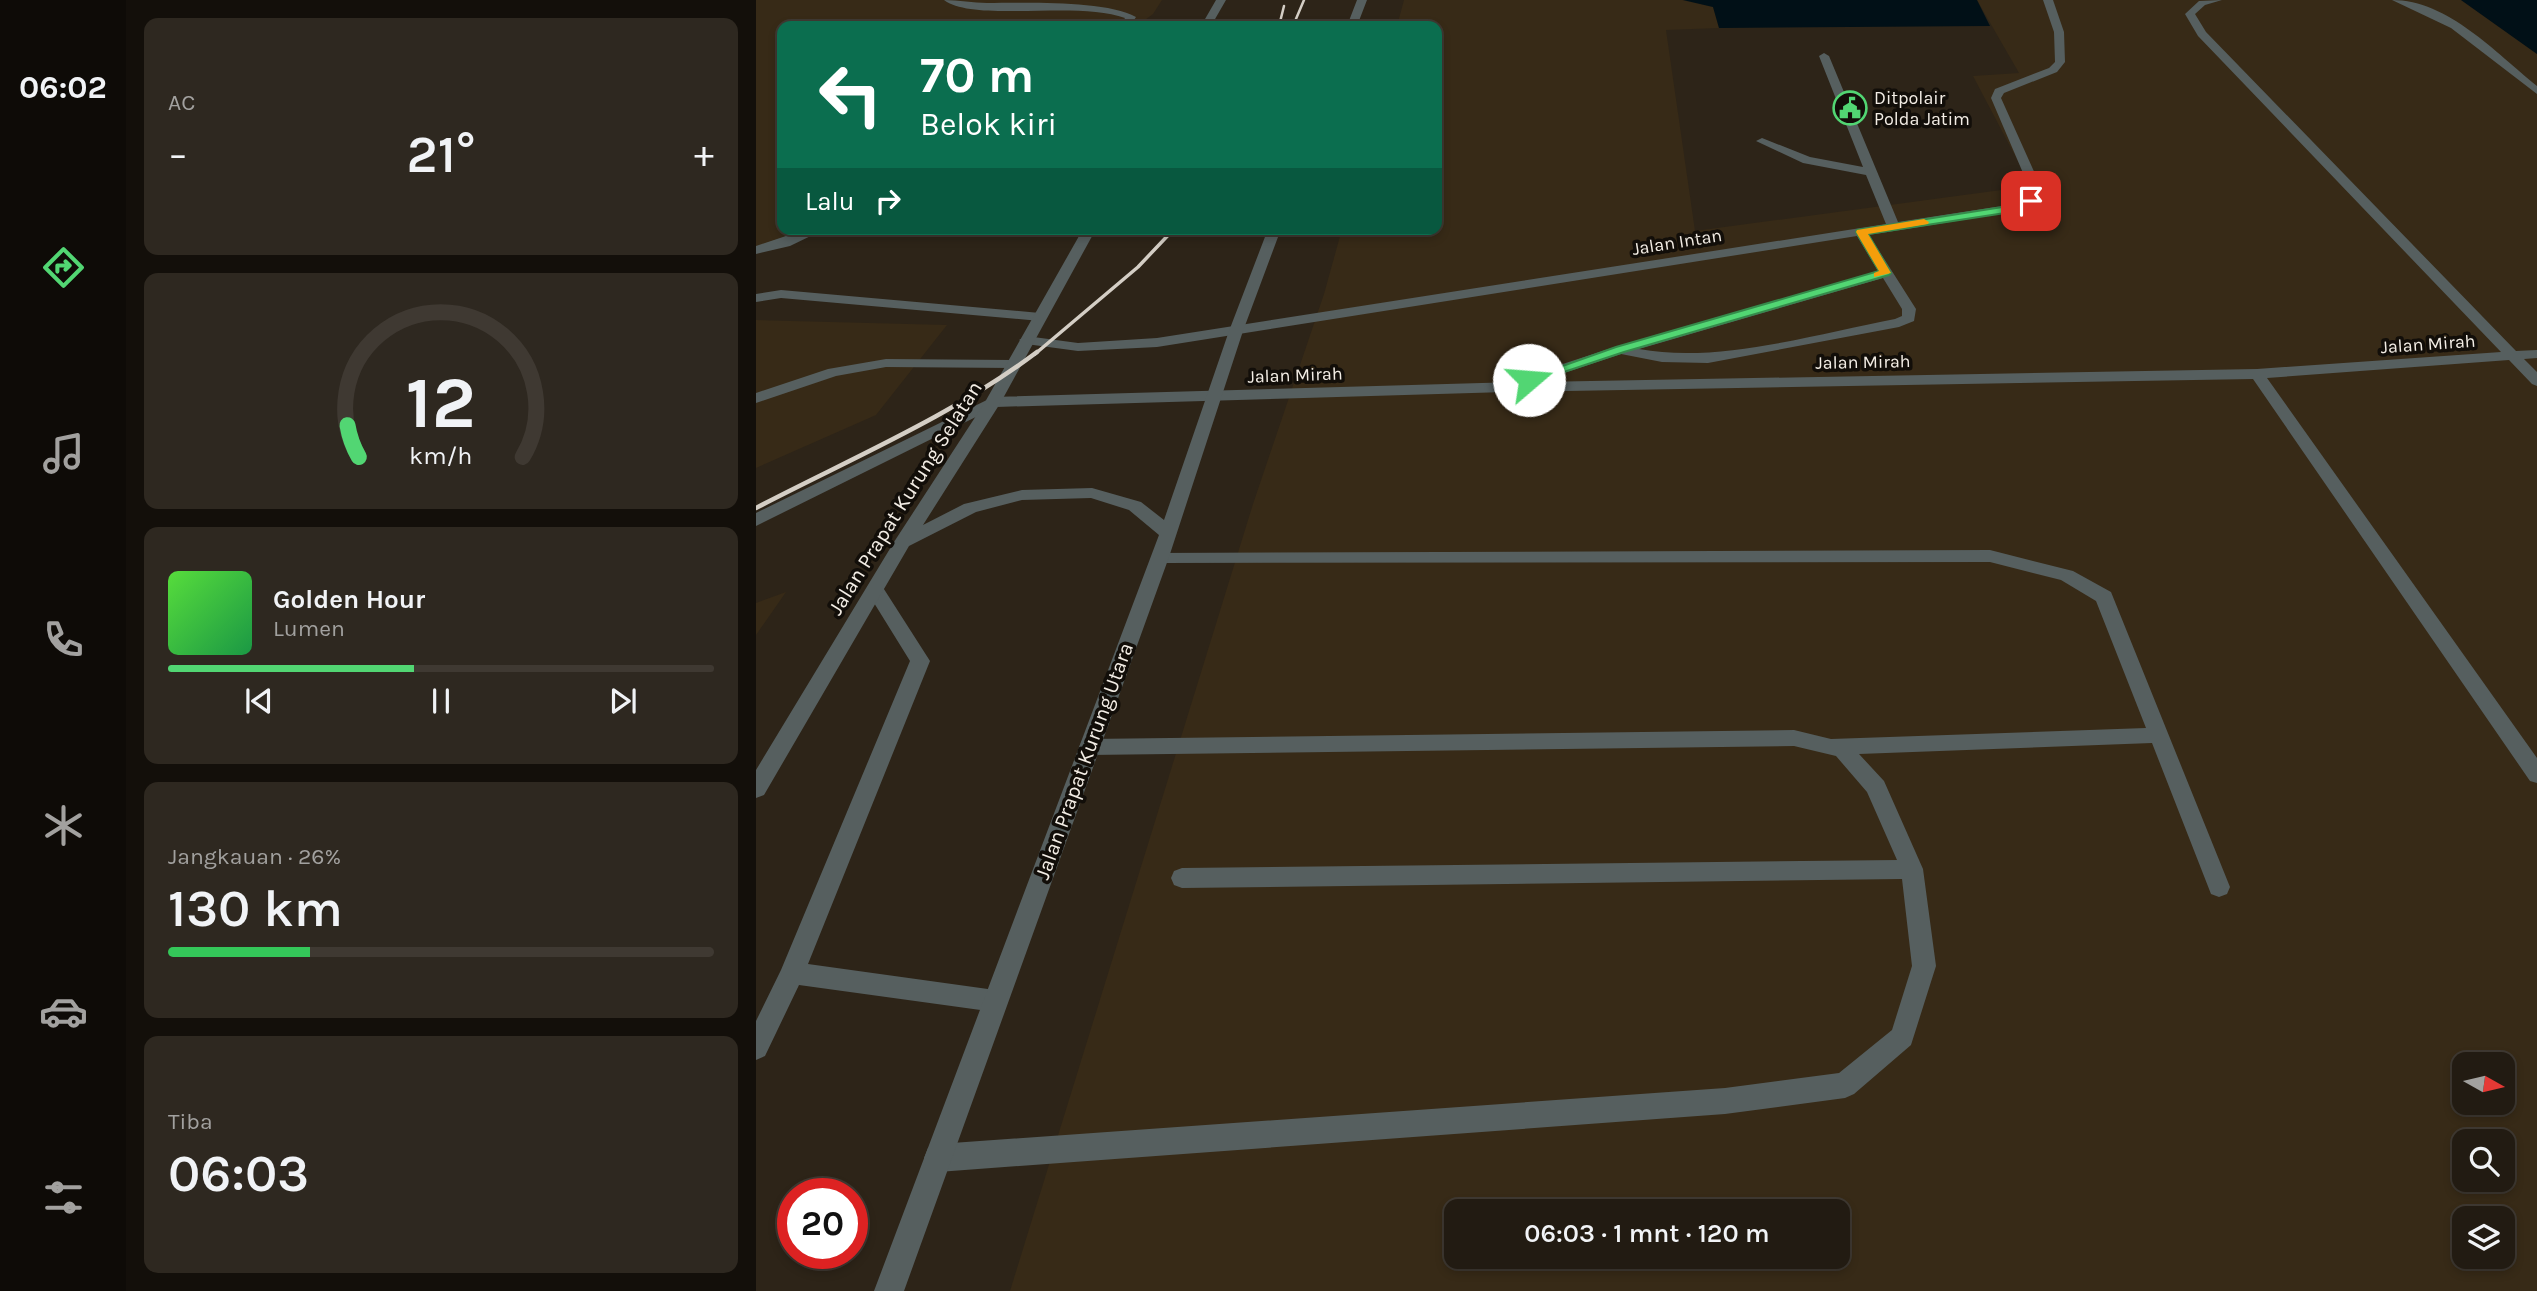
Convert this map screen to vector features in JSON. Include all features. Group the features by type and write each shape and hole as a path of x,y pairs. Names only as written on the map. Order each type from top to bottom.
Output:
{"street":[{"path":"949,0 972,6 1121,10 1131,17 1128,21"},
{"path":"1209,21 1221,0"},
{"path":"1354,21 1362,0"},
{"name":"Jalan Intan","path":"1026,340 1047,345 1106,348 1236,331 2018,207 2031,201 2035,187 1996,98 1999,91 2053,70 2060,62 2059,32 2048,0"},
{"path":"2217,0 2202,3 2190,14 2202,34 2537,381"},
{"path":"2397,0 2449,21 2537,91"},
{"path":"1824,56 1894,227"},
{"path":"1762,141 1807,160 1872,172"},
{"path":"1620,350 1662,358 1708,359 1899,323 1909,318 1909,309 1861,232"},
{"path":"756,250 804,235"},
{"name":"Jalan Prapat Kurung Selatan","path":"756,789 903,542 993,402 1087,235"},
{"name":"Jalan Prapat Kurung Utara","path":"888,1291 1160,557 1236,331 1273,235"},
{"path":"1507,387 1620,350 1885,273"},
{"path":"756,298 781,294 1040,317"},
{"name":"Jalan Mirah","path":"993,402 1507,387 2257,373 2537,354"},
{"path":"756,398 833,372 886,363 1013,365"},
{"path":"2257,373 2537,775"},
{"path":"903,542 970,508 1022,495 1093,493 1135,506 1168,533"},
{"path":"1160,557 1990,556 2067,575 2104,597 2218,887"},
{"path":"756,1048 792,973 920,661 875,590"},
{"path":"1829,747 2159,735"},
{"path":"938,1158 1725,1101 1845,1085 1902,1037 1924,966 1912,869 1875,787 1843,750 1794,738 1089,747"},
{"path":"1182,878 1912,869"},
{"path":"792,973 995,1001"}],"lane":[{"path":"756,520 993,402"}],"shaded area":[{"path":"756,0 1162,0 1153,14 1144,21 777,21 777,235 792,235 756,253"},
{"path":"1404,0 1682,0 1713,7 1719,28 1666,30 1695,231 2031,186 1973,76 2019,73 1977,0 2461,0 2537,54 2537,1291 1010,1291 1253,504 1324,294 1340,235 1442,235 1442,21 1398,21"},
{"path":"1683,0 1977,0 1990,26 1719,28 1713,7"},
{"path":"2461,0 2537,0 2537,54"},
{"path":"756,320 947,325 876,415 756,468"},
{"path":"786,592 756,635 756,603"}],"railway":[{"path":"1295,21 1304,0"},
{"path":"1280,21 1284,6"},
{"path":"1035,354 1138,267 1168,235"},
{"path":"756,508 936,417 1037,352"}],"slow traffic":[{"path":"1878,275 1885,273 1861,232 1924,222"}],"place":[{"name":"Ditpolair Polda Jatim","path":"1850,108"}],"route":[{"path":"1529,380 1620,350 1885,273 1861,232 2018,207 2031,201"}]}
